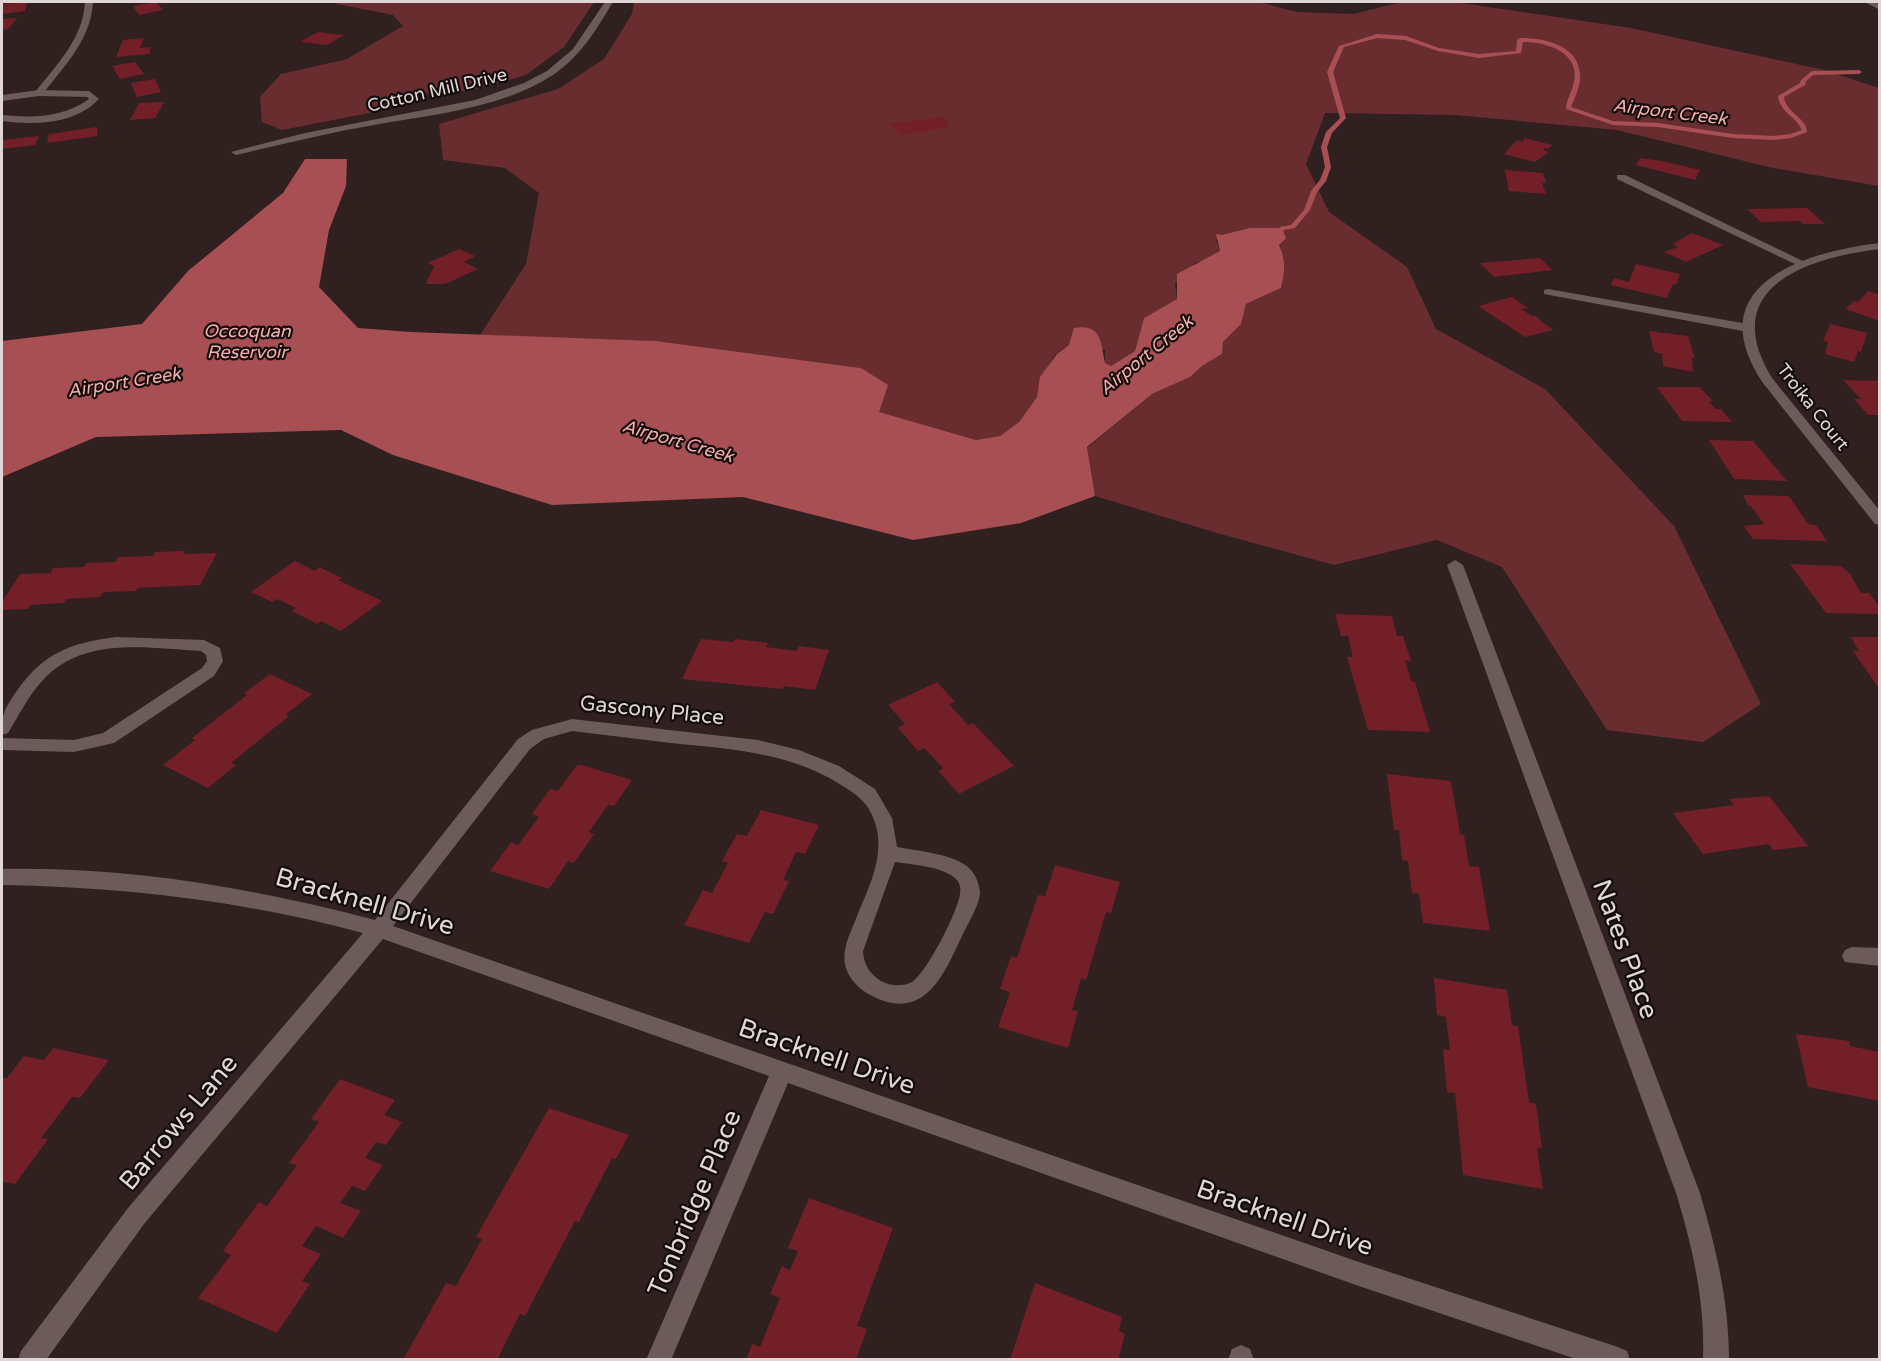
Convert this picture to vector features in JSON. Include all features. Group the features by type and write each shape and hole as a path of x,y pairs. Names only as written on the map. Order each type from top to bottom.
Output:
{"street":[{"path":"39,93 77,42 86,26 89,2"},
{"name":"Cotton Mill Drive","path":"236,152 290,138 474,102 518,88 554,70 570,57 585,42 609,2"},
{"path":"2,98 39,93 89,94 94,99 76,113 53,118 33,120 2,118"},
{"path":"1621,177 1803,264"},
{"name":"Troika Court","path":"1880,246 1838,252 1803,264 1770,283 1755,301 1748,328 1749,341 1756,362 1767,380 1880,521"},
{"path":"1548,292 1748,328"},
{"name":"Nates Place","path":"1455,565 1688,1193 1708,1261 1717,1334 1716,1359"},
{"path":"2,729 39,674 57,660 79,649 116,643 204,646 214,652 215,661 208,672 108,738 74,746 2,744"},
{"name":"Gascony Place","path":"379,929 524,744 538,734 565,726 758,746 793,755 833,771 869,794 883,818 888,853 883,878 853,950 854,968 863,981 880,991 905,994 922,987 933,974 970,897 968,879 957,869 888,853"},
{"name":"Bracknell Drive","path":"2,877 120,880 216,891 310,910 379,929 1356,1273 1618,1359"},
{"name":"Barrows Lane","path":"30,1359 136,1216 379,929"},
{"path":"1852,956 1880,957"},
{"name":"Tonbridge Place","path":"658,1359 783,1070"}],"shaded area":[{"path":"337,2 594,2 564,47 526,75 470,91 413,94 383,101 374,112 282,130 262,122 260,97 281,74 347,59 403,26 393,15 337,4"},
{"path":"634,2 1259,2 1297,12 1354,14 1401,2 1454,2 1631,28 1824,70 1879,88 1879,186 1773,168 1617,130 1455,115 1325,113 1306,164 1329,212 1407,267 1436,329 1545,389 1674,526 1761,704 1703,742 1607,730 1502,567 1437,540 1334,565 1095,496 1087,448 1152,394 1190,377 1202,366 1222,354 1223,342 1241,324 1246,304 1281,288 1284,266 1279,244 1255,237 1238,233 1216,240 1220,251 1209,259 1195,263 1175,284 1177,299 1144,318 1135,351 1111,366 1105,363 1105,350 1069,345 1056,354 1041,377 1037,397 1019,422 1000,436 976,440 878,412 861,368 656,341 480,335 526,264 539,193 505,168 443,160 439,124 558,89 604,59 632,14"}],"water":[{"name":"Occoquan Reservoir","path":"305,159 347,159 346,186 329,230 319,287 358,328 656,341 861,368 888,385 879,412 976,440 1000,436 1019,422 1037,397 1040,377 1057,354 1069,345 1074,328 1083,327 1095,332 1101,342 1105,363 1111,366 1135,351 1144,318 1177,299 1177,274 1220,251 1216,234 1222,235 1250,228 1282,228 1286,238 1279,245 1284,261 1283,277 1281,288 1246,304 1241,324 1223,342 1222,354 1202,366 1190,377 1152,394 1087,447 1095,496 1021,523 913,540 743,497 552,505 393,455 341,430 96,437 2,477 2,341 142,324 188,271 283,193"}],"building":[{"path":"27,2 25,11 2,14 2,4"},
{"path":"156,2 163,10 139,15 133,6"},
{"path":"17,18 8,29 2,30 2,19"},
{"path":"318,32 344,35 327,45 300,42"},
{"path":"144,38 140,48 151,47 149,54 116,57 123,40"},
{"path":"135,62 144,74 120,79 112,66"},
{"path":"155,79 161,92 137,97 131,83"},
{"path":"164,102 155,118 130,120 139,103"},
{"path":"943,117 949,127 901,135 889,124"},
{"path":"97,127 97,136 47,143 49,134"},
{"path":"39,136 35,145 2,149 2,140"},
{"path":"1525,138 1552,145 1543,150 1549,152 1535,162 1504,154 1517,140 1522,142"},
{"path":"1640,158 1700,170 1695,180 1636,165"},
{"path":"1505,170 1543,173 1546,183 1542,183 1546,194 1509,191"},
{"path":"1807,208 1825,224 1803,224 1800,221 1761,222 1747,209"},
{"path":"1692,233 1723,245 1686,262 1664,252 1678,247 1673,244"},
{"path":"459,249 475,256 464,262 478,269 445,284 426,284 434,266 428,263"},
{"path":"1540,258 1552,270 1494,277 1480,263"},
{"path":"1636,264 1680,274 1667,298 1611,285 1614,278 1629,282"},
{"path":"1868,291 1880,295 1880,321 1845,309 1854,301 1858,302"},
{"path":"1512,297 1528,308 1521,309 1535,316 1553,330 1525,337 1478,306"},
{"path":"1830,324 1867,333 1861,352 1858,351 1854,362 1825,354 1828,342 1823,341"},
{"path":"1649,331 1688,336 1695,358 1692,358 1693,372 1663,366 1662,354 1654,352"},
{"path":"1843,380 1880,381 1880,415 1868,415 1854,399 1861,399"},
{"path":"1657,387 1699,387 1713,401 1709,401 1715,409 1721,409 1732,422 1682,421"},
{"path":"1709,440 1753,441 1787,481 1734,479"},
{"path":"1743,495 1789,496 1808,524 1816,525 1827,541 1753,539 1744,526 1764,524 1748,505"},
{"path":"185,551 183,554 217,553 200,585 104,592 100,597 66,599 64,603 31,605 27,609 2,610 2,602 20,574 51,573 53,568 84,567 87,563 116,562 118,557 153,556 155,552"},
{"path":"295,561 315,571 319,567 342,578 338,580 382,601 341,631 321,621 317,624 292,611 296,608 277,599 272,602 251,592"},
{"path":"1790,564 1841,566 1850,574 1861,593 1869,593 1880,608 1880,614 1826,613"},
{"path":"1335,614 1392,616 1397,636 1403,636 1411,661 1405,660 1411,681 1415,682 1430,732 1368,730 1347,657 1353,657 1348,636 1341,636"},
{"path":"1851,637 1880,637 1880,690 1853,651 1859,651"},
{"path":"701,639 733,642 735,639 768,643 766,647 797,651 799,646 829,650 815,690 682,679"},
{"path":"270,674 312,694 286,714 289,716 231,763 236,765 208,788 163,765 195,740 192,738 247,695 244,693"},
{"path":"937,682 955,702 949,704 968,725 973,723 1014,766 959,794 938,771 943,768 924,748 918,751 898,728 905,724 888,705"},
{"path":"578,764 632,780 614,806 608,805 589,832 594,834 574,863 568,861 549,889 490,871 511,842 518,845 539,817 532,814 550,789 558,791"},
{"path":"1387,774 1451,781 1460,834 1464,835 1469,866 1479,867 1490,931 1423,923 1419,894 1412,893 1408,861 1402,860 1399,830 1394,830"},
{"path":"1769,796 1808,846 1773,850 1769,844 1703,854 1673,813 1734,805 1729,799"},
{"path":"761,810 819,825 805,854 796,852 783,880 789,881 773,914 765,912 749,943 684,925 703,890 712,893 728,863 722,861 737,834 747,836"},
{"path":"1055,865 1120,882 1111,913 1106,912 1086,980 1081,978 1072,1010 1078,1011 1068,1048 998,1027 1010,992 1000,989 1011,956 1017,958 1038,895 1045,896"},
{"path":"1434,978 1507,990 1512,1025 1518,1026 1529,1102 1536,1104 1542,1148 1537,1148 1543,1189 1463,1175 1455,1093 1447,1092 1443,1049 1450,1050 1446,1017 1437,1015"},
{"path":"1796,1034 1849,1041 1850,1046 1880,1052 1880,1101 1808,1087"},
{"path":"53,1048 109,1060 80,1098 72,1097 41,1138 48,1139 15,1184 4,1182 2,1185 2,1078 7,1078 24,1056 44,1060"},
{"path":"340,1079 395,1100 384,1115 402,1122 386,1145 376,1142 365,1158 383,1165 365,1191 352,1186 340,1203 361,1211 343,1238 316,1226 302,1246 321,1254 302,1281 310,1284 277,1333 198,1298 231,1255 223,1251 259,1202 267,1206 297,1165 289,1163 319,1122 311,1119"},
{"path":"549,1108 629,1135 616,1159 612,1158 579,1222 575,1221 525,1316 520,1314 497,1360 403,1360 446,1283 456,1286 482,1239 476,1237"},
{"path":"809,1198 893,1228 857,1326 867,1329 856,1360 746,1360 752,1344 760,1347 780,1298 770,1294 782,1266 790,1270 798,1251 788,1248"},
{"path":"1035,1283 1122,1317 1119,1331 1125,1334 1118,1360 1010,1360"}],"waterway":[{"name":"Airport Creek","path":"1274,238 1282,228 1293,227 1307,210 1314,191 1323,181 1328,167 1324,147 1329,132 1343,118 1330,72 1342,46 1377,36 1406,38 1438,49 1479,56 1519,52 1520,40 1546,43 1563,50 1575,62 1577,80 1568,108 1613,123 1658,125 1754,138 1791,136 1805,131 1803,125 1784,107 1781,96 1803,84 1803,81 1812,73 1859,72"}]}
